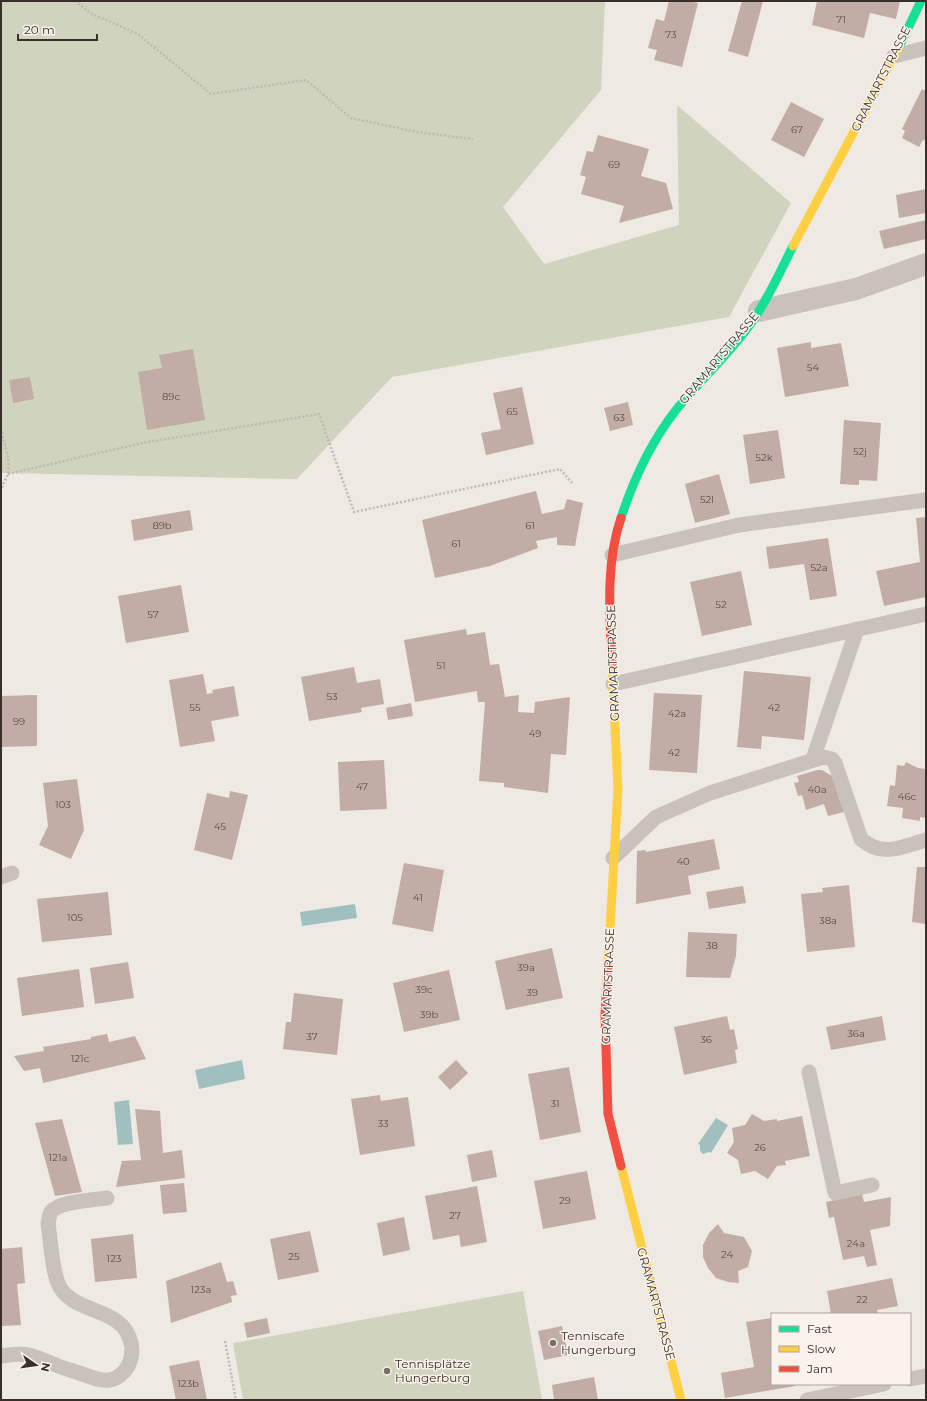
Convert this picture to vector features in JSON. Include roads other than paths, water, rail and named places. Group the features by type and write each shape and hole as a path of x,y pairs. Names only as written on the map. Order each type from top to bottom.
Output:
{"street":[{"name":"GRAMARTSTRASSE","path":"681,1400 608,1114 605,1014 618,789 610,613 612,555 619,523 630,490 654,443 675,411 728,352 759,311 894,56 921,1"},
{"path":"759,311 856,289 926,264"}],"lane":[{"path":"894,56 926,48"},
{"path":"612,555 739,525 926,500"},
{"path":"613,684 926,614"},
{"path":"813,759 857,629"},
{"path":"614,858 656,817 710,793 818,757 828,757 835,763 861,839 867,844 872,847 885,850 926,840"},
{"path":"809,1072 835,1193 872,1185"},
{"path":"1,1356 27,1354 99,1380 116,1378 127,1368 131,1360 132,1353 130,1338 126,1330 119,1322 110,1316 73,1300 62,1291 58,1284 48,1224 49,1216 57,1207 66,1204 107,1198"},
{"path":"911,1379 926,1376"},
{"path":"807,1400 879,1385"}],"water":[{"path":"355,904 357,918 302,926 300,912"},
{"path":"242,1060 245,1079 199,1089 195,1070"},
{"path":"129,1100 133,1144 118,1145 114,1102"},
{"path":"716,1118 728,1125 711,1153 709,1152 703,1154 700,1151 700,1145 698,1144"}],"place":[{"name":"Tenniscafe Hungerburg","path":"553,1343"},
{"name":"Tennisplätze Hungerburg","path":"387,1371"}]}
